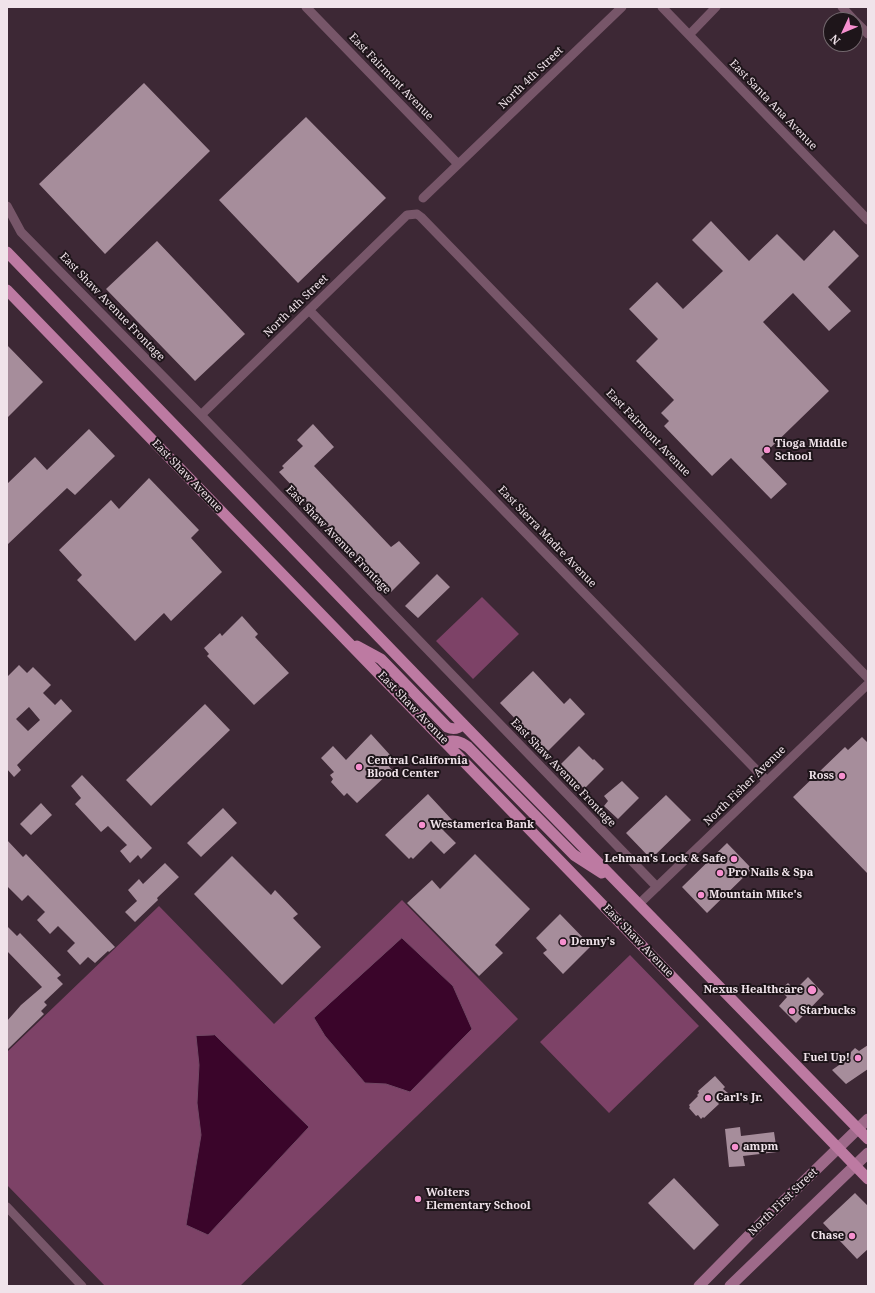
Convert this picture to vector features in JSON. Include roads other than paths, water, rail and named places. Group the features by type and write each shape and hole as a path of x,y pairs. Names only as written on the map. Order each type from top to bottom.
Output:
{"main road":[{"path":"7,252 463,724 868,1139"},
{"name":"East Shaw Avenue","path":"7,290 868,1179"},
{"path":"347,641 381,659 447,727 452,729 458,728 463,724"},
{"path":"445,742 453,740 458,741 468,747 574,855 619,884"},
{"name":"North First Street","path":"699,1286 868,1119"},
{"path":"730,1286 868,1153"}],"street":[{"name":"East Fairmont Avenue","path":"306,7 458,164"},
{"name":"North 4th Street","path":"423,198 622,7"},
{"name":"East Santa Ana Avenue","path":"662,7 868,220"},
{"path":"689,35 716,7"},
{"name":"East Shaw Avenue Frontage","path":"7,206 21,232 201,415 657,887"},
{"name":"East Fairmont Avenue","path":"408,215 417,214 422,217 868,678"},
{"name":"North 4th Street","path":"201,415 408,215"},
{"name":"East Sierra Madre Avenue","path":"309,310 767,781"},
{"name":"North Fisher Avenue","path":"638,904 868,684"},
{"path":"7,1207 82,1286"}],"place":[{"name":"Tioga Middle School","path":"767,450"},
{"name":"Central California Blood Center","path":"359,767"},
{"name":"Ross","path":"842,776"},
{"name":"Westamerica Bank","path":"422,825"},
{"name":"Lehman's Lock & Safe","path":"734,859"},
{"name":"Pro Nails & Spa","path":"720,873"},
{"name":"Mountain Mike's","path":"701,895"},
{"name":"Denny's","path":"563,942"},
{"name":"Nexus Healthcare","path":"812,990"},
{"name":"Starbucks","path":"792,1011"},
{"name":"Fuel Up!","path":"858,1058"},
{"name":"Carl's Jr.","path":"708,1098"},
{"name":"ampm","path":"735,1147"},
{"name":"Wolters Elementary School","path":"418,1199"},
{"name":"Chase","path":"852,1236"}]}
